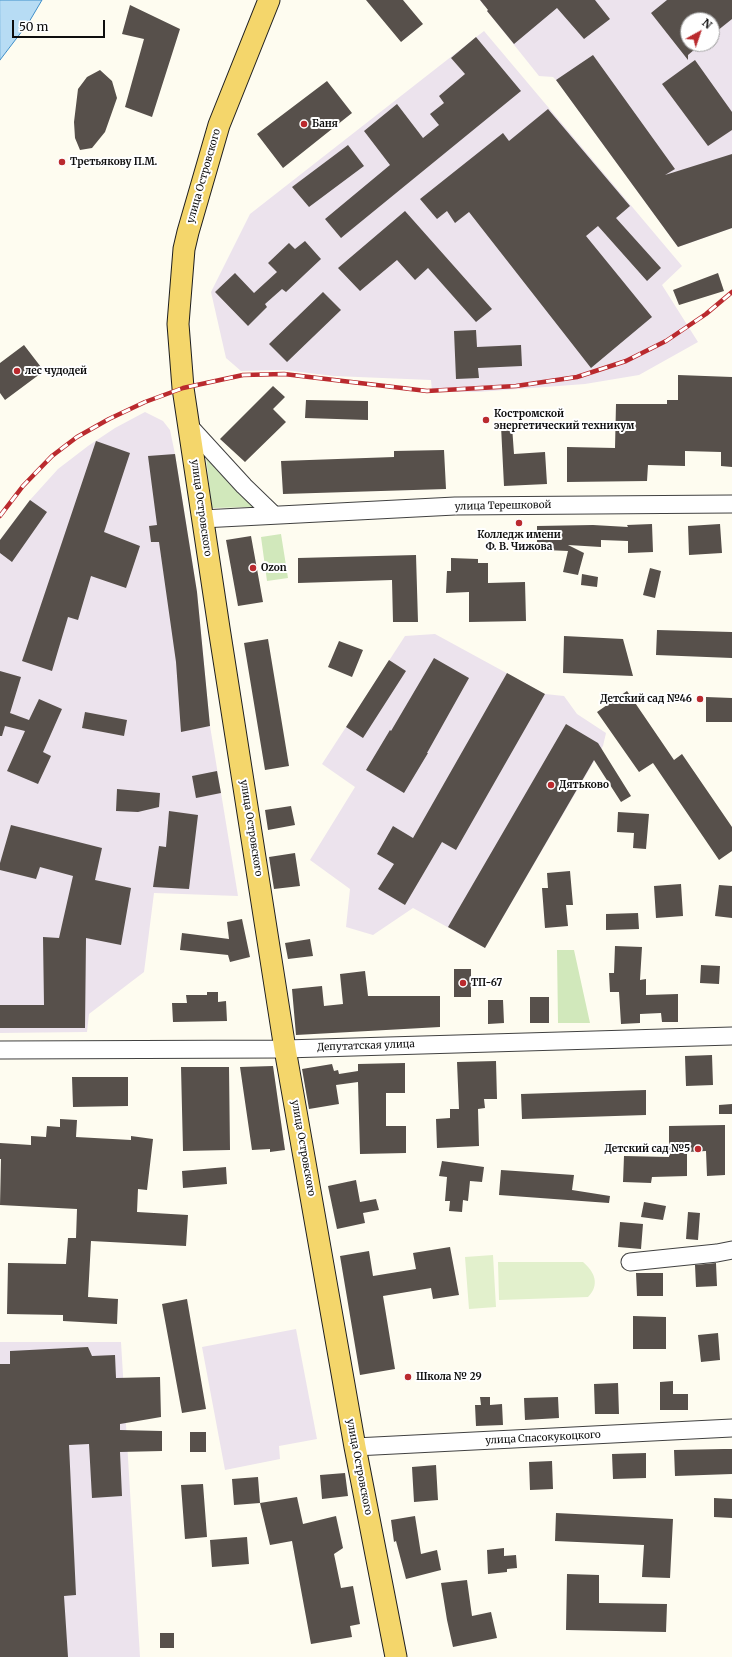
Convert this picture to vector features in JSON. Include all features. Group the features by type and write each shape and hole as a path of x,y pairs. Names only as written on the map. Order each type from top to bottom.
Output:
{"main road":[{"name":"улица Островского","path":"269,3 219,125 188,232 184,249 178,324 183,388 190,427 202,518 285,1049 355,1447 396,1657"}],"street":[{"path":"190,427 244,486 274,515"},
{"name":"улица Терешковой","path":"202,518 455,506 732,504"},
{"name":"Депутатская улица","path":"0,1050 285,1049 732,1036"},
{"path":"630,1262 717,1253 732,1250"},
{"name":"улица Спасокукоцкого","path":"355,1447 732,1428"}],"shaded area":[{"path":"480,0 732,0 732,228 678,247 556,80 553,77 539,76 487,11 492,7 488,2 484,6"},
{"path":"484,31 682,266 662,285 698,342 639,375 585,384 478,392 432,392 431,380 334,376 283,370 241,371 226,358 211,292 250,214"},
{"path":"145,412 163,421 170,430 175,454 197,592 210,726 238,896 154,893 144,972 89,1014 87,1032 0,1033 0,540 30,500 58,469 115,428"},
{"path":"435,634 545,694 564,696 577,714 606,733 603,746 485,948 413,908 373,935 346,927 350,889 310,860 355,787 322,764 405,636"},
{"path":"296,1329 317,1439 279,1446 280,1459 225,1470 202,1347"},
{"path":"0,1342 121,1342 140,1657 0,1657"}],"green space":[{"path":"206,458 252,506 253,507 212,508"},
{"path":"281,534 288,578 267,581 261,537"},
{"path":"557,950 574,950 590,1023 558,1023"},
{"path":"493,1255 496,1307 469,1309 465,1257"},
{"path":"498,1262 583,1262 593,1274 595,1283 594,1288 588,1297 499,1300"}],"water":[{"path":"0,0 42,0 29,22 0,60"}],"building":[{"path":"366,0 403,0 423,24 401,42"},
{"path":"480,0 595,0 610,19 584,39 557,8 514,44"},
{"path":"667,0 732,0 732,19 720,29 720,12 680,12 680,50 651,13"},
{"path":"130,5 180,29 152,117 125,107 144,39 122,34"},
{"path":"476,37 521,91 341,238 325,219 390,165 364,131 397,104 423,138 439,125 430,114 444,103 439,96 465,74 451,58"},
{"path":"682,52 692,52 688,55 688,60"},
{"path":"593,55 675,169 665,175 732,154 732,228 678,247 556,80"},
{"path":"695,60 732,112 732,130 708,146 662,84"},
{"path":"100,70 112,81 117,98 105,132 92,148 80,150 75,138 74,122 78,89 87,77"},
{"name":"Баня","path":"327,81 352,113 283,168 257,134"},
{"path":"548,109 630,206 616,218 661,268 647,281 598,226 586,236 652,317 591,368 469,212 455,223 447,211 437,219 420,199 503,133 509,141"},
{"path":"348,145 364,166 309,207 292,187"},
{"path":"405,211 492,309 476,322 428,268 415,280 397,260 360,291 338,268"},
{"path":"305,241 321,259 286,292 282,289 265,304 267,307 248,326 215,292 235,273 254,293 277,272 268,263 289,243 295,249"},
{"path":"718,273 724,291 679,305 673,290"},
{"path":"323,292 341,310 287,362 269,344"},
{"path":"476,330 477,347 521,345 522,366 478,368 479,378 456,379 454,331"},
{"path":"24,345 44,371 5,400 0,393 0,363"},
{"path":"678,375 732,377 732,467 721,466 721,452 685,451 685,466 648,465 647,481 567,482 567,447 615,448 616,404 667,404 667,400 678,400"},
{"path":"273,386 285,397 273,409 286,422 245,462 220,439"},
{"path":"306,400 368,401 368,420 305,418"},
{"path":"501,426 512,426 514,454 545,452 547,484 504,486"},
{"path":"96,441 130,453 104,532 140,546 126,588 91,576 78,620 68,617 52,671 22,661"},
{"path":"444,450 446,489 283,494 281,461 394,457 394,451"},
{"path":"175,454 197,592 210,726 181,732 176,662 159,542 151,542 149,526 157,525 148,456"},
{"path":"30,500 47,512 12,562 0,553 0,540"},
{"path":"652,524 653,552 628,553 628,541 601,540 601,547 568,545 584,553 578,575 563,572 568,551 546,550 546,544 537,544 537,526 593,525 628,527 627,525"},
{"path":"720,524 722,553 689,555 688,526"},
{"path":"251,536 263,602 238,606 226,540"},
{"path":"416,555 418,622 393,622 392,580 298,583 298,558"},
{"path":"451,558 478,559 478,563 488,563 488,583 525,582 526,621 469,622 469,592 446,593 447,571 451,571"},
{"path":"650,568 661,571 655,598 643,595"},
{"path":"582,574 598,577 597,587 581,585"},
{"path":"657,630 732,632 732,658 656,655"},
{"path":"564,636 623,639 633,676 563,673"},
{"path":"268,639 289,766 265,770 244,643"},
{"path":"339,641 363,650 352,677 328,667"},
{"path":"434,658 469,678 428,753 404,793 366,770"},
{"path":"389,660 406,671 363,738 346,727"},
{"path":"0,671 21,677 10,713 29,720 39,699 62,709 43,752 51,756 38,784 7,771 25,731 5,726 2,736 0,736"},
{"path":"507,673 545,694 456,850 442,842 405,905 378,889 394,864 377,854 393,826 413,838"},
{"path":"627,691 674,760 682,754 732,827 732,851 719,860 653,763 639,772 597,712"},
{"path":"706,697 732,698 732,722 706,722"},
{"path":"85,712 127,720 124,736 82,728"},
{"path":"566,724 598,743 631,796 621,802 594,760 485,948 448,927"},
{"path":"217,771 221,793 196,798 192,776"},
{"path":"117,789 160,793 159,807 138,812 116,811"},
{"path":"291,806 295,825 268,830 265,810"},
{"path":"169,811 198,815 189,889 153,887 159,846 166,847"},
{"path":"618,812 649,814 646,849 633,848 634,833 617,832"},
{"path":"11,825 102,848 95,880 131,888 121,945 86,938 85,1028 0,1028 0,1005 44,1005 43,937 59,938 73,876 40,867 36,879 0,870 0,863"},
{"path":"295,853 300,886 274,889 269,857"},
{"path":"570,871 573,905 566,905 568,926 545,928 542,888 548,888 547,873"},
{"path":"681,884 683,916 656,918 654,886"},
{"path":"719,885 732,886 732,918 715,916"},
{"path":"638,913 639,929 606,930 606,914"},
{"path":"242,919 250,957 230,962 228,955 180,950 182,933 229,939 227,922"},
{"path":"310,939 313,956 288,959 285,943"},
{"path":"615,946 642,947 640,980 646,979 646,995 678,994 678,1022 662,1022 661,1013 640,1014 640,1023 621,1024 619,992 610,992 609,973 614,973"},
{"path":"701,965 720,966 719,984 700,983"},
{"name":"ТП-67","path":"454,969 471,969 471,997 454,997"},
{"path":"365,971 368,996 440,996 440,1027 296,1035 292,989 322,986 324,1006 343,1004 340,974"},
{"path":"207,992 218,992 218,1002 226,1001 227,1021 173,1022 172,1003 187,1003 186,995 207,995"},
{"path":"530,997 549,997 549,1023 530,1023"},
{"path":"488,1000 503,1000 504,1023 488,1024"},
{"path":"712,1055 713,1085 686,1086 685,1056"},
{"path":"496,1061 497,1099 484,1099 485,1108 478,1109 479,1146 437,1148 436,1119 450,1118 450,1109 459,1109 457,1062"},
{"path":"405,1063 405,1093 386,1093 386,1126 406,1126 406,1153 360,1154 358,1082 336,1085 339,1104 309,1109 302,1069 332,1064 334,1071 338,1070 339,1074 358,1071 358,1064"},
{"path":"273,1066 285,1150 270,1152 270,1149 252,1150 240,1067"},
{"path":"181,1067 229,1067 230,1150 183,1151"},
{"path":"72,1077 128,1077 128,1106 73,1107"},
{"path":"646,1090 646,1115 522,1119 521,1094"},
{"path":"732,1104 732,1114 719,1114 719,1105"},
{"path":"60,1119 77,1120 76,1137 131,1140 131,1136 153,1139 147,1190 138,1189 137,1212 188,1215 186,1246 91,1241 88,1297 118,1299 117,1324 63,1321 63,1315 7,1314 8,1263 66,1264 68,1238 76,1238 77,1209 0,1205 0,1143 31,1145 31,1136 46,1137 47,1126 60,1127"},
{"path":"725,1125 725,1175 707,1176 706,1151 687,1152 687,1176 652,1177 651,1183 623,1182 624,1156 669,1157 669,1126"},
{"path":"442,1161 484,1167 482,1182 470,1181 468,1201 463,1200 462,1212 449,1211 450,1201 445,1201 447,1177 439,1176"},
{"path":"226,1167 227,1184 183,1188 182,1171"},
{"path":"501,1170 574,1175 572,1190 610,1196 609,1203 499,1195"},
{"path":"356,1180 360,1202 376,1199 379,1210 363,1213 365,1223 337,1229 328,1186"},
{"path":"644,1202 666,1206 663,1220 641,1217"},
{"path":"688,1212 700,1213 698,1240 686,1239"},
{"path":"620,1222 643,1224 641,1249 618,1247"},
{"path":"450,1247 459,1295 433,1299 431,1288 383,1296 395,1369 360,1375 340,1256 369,1251 373,1276 416,1269 413,1253"},
{"path":"716,1263 717,1286 696,1287 695,1265"},
{"path":"636,1273 663,1273 663,1296 637,1296"},
{"path":"187,1299 206,1409 182,1413 162,1304"},
{"path":"633,1316 666,1317 666,1349 633,1349"},
{"path":"718,1333 720,1360 701,1362 698,1335"},
{"path":"88,1347 92,1356 115,1355 116,1378 160,1377 161,1417 120,1424 120,1430 162,1431 162,1451 120,1452 122,1496 92,1498 89,1444 69,1445 76,1595 64,1596 68,1657 0,1657 0,1364 10,1364 10,1351"},
{"path":"673,1381 673,1394 688,1394 688,1410 660,1410 660,1382"},
{"path":"618,1383 619,1414 595,1414 594,1384"},
{"path":"480,1397 490,1397 490,1405 502,1404 503,1425 476,1426 475,1405 481,1405"},
{"path":"558,1397 559,1418 525,1420 524,1398"},
{"path":"190,1432 206,1432 206,1452 190,1452"},
{"path":"732,1449 732,1474 675,1476 674,1450"},
{"path":"646,1453 646,1478 613,1479 612,1454"},
{"path":"552,1461 553,1489 530,1490 529,1462"},
{"path":"436,1465 438,1500 414,1502 412,1467"},
{"path":"345,1473 348,1496 322,1499 320,1475"},
{"path":"258,1477 260,1503 234,1505 232,1479"},
{"path":"203,1484 207,1537 185,1539 181,1485"},
{"path":"297,1497 303,1524 336,1516 343,1548 334,1554 341,1588 353,1586 360,1624 350,1626 352,1637 311,1644 292,1541 270,1545 260,1503"},
{"path":"714,1498 732,1499 732,1518 714,1517"},
{"path":"556,1513 673,1519 670,1578 642,1577 644,1545 555,1541"},
{"path":"415,1516 421,1554 437,1550 441,1570 406,1579 396,1541 394,1542 391,1520"},
{"path":"247,1537 249,1564 212,1567 210,1540"},
{"path":"504,1548 504,1556 516,1555 517,1568 507,1569 507,1572 488,1574 487,1550"},
{"path":"567,1574 599,1575 599,1603 667,1604 666,1632 566,1630"},
{"path":"467,1580 472,1616 491,1612 497,1638 453,1647 441,1583"},
{"path":"160,1633 174,1633 174,1648 160,1648"}],"railway":[{"path":"0,516 23,486 52,456 77,437 109,419 145,402 183,388 243,375 284,374 427,391 516,386 577,377 626,361 666,341 706,314 732,292"}],"place":[{"name":"Баня","path":"304,124"},
{"name":"Третьякову П.М.","path":"62,162"},
{"name":"лес чудодей","path":"17,371"},
{"name":"Костромской энергетический техникум","path":"486,420"},
{"name":"Колледж имени Ф. В. Чижова","path":"519,523"},
{"name":"Ozon","path":"253,568"},
{"name":"Детский сад №46","path":"700,699"},
{"name":"Дятьково","path":"551,785"},
{"name":"ТП-67","path":"463,983"},
{"name":"Детский сад №5","path":"698,1149"},
{"name":"Школа № 29","path":"408,1377"}]}
